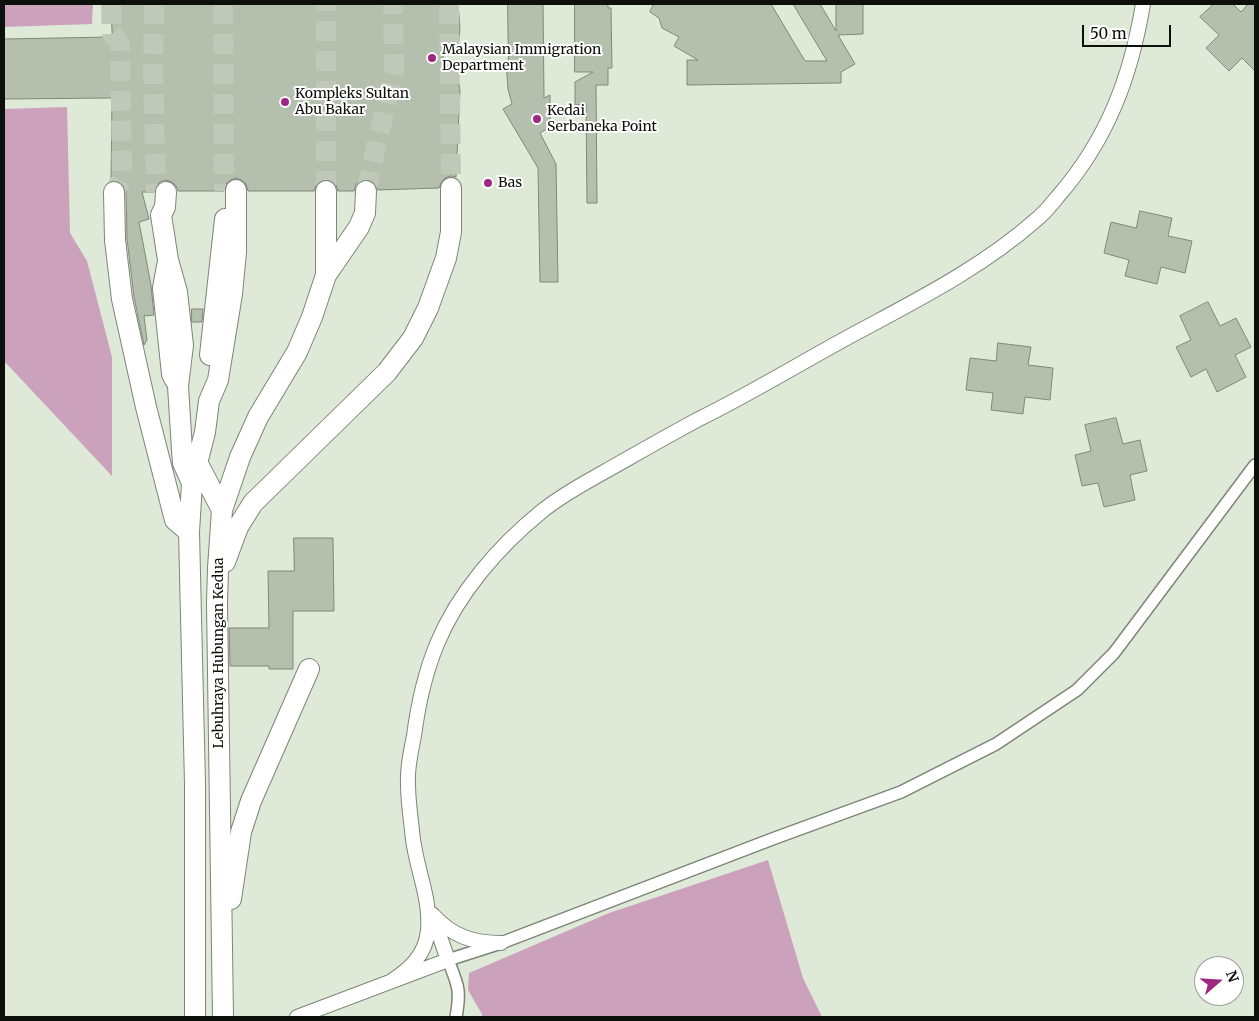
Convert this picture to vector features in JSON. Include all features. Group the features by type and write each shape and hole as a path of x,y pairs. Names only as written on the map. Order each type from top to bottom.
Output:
{"highway":[{"path":"218,568 226,559 238,527 253,503 387,372 413,338 428,308 446,258 451,232 451,188"},
{"path":"192,483 198,464 210,401 218,380 232,294 236,252 230,190"},
{"name":"Lebuhraya Hubungan Kedua","path":"223,1017 217,603 222,510 240,457 258,417 297,352 312,317 326,276 326,191"},
{"path":"326,276 359,228 365,213 366,191"},
{"path":"114,192 115,240 122,299 173,516 179,525 189,532"},
{"path":"161,192 165,207 162,215 168,260 178,292 181,317 183,358 178,386 184,463 192,483"},
{"path":"198,464 222,510"},
{"name":"Lebuhraya Hubungan Kedua","path":"192,483 189,532 196,784 195,1017"},
{"path":"223,943 242,832 248,809 309,669"}],"street":[{"path":"390,982 408,970 421,954 428,934 428,913 412,839 407,780 422,690 437,643 450,617 479,575 502,549 542,511 583,484 667,436 738,400 807,359 946,283 1000,248 1040,217 1078,173 1109,121 1127,76 1143,4"},
{"path":"297,1017 448,960 500,943 901,792 996,744 1077,690 1114,653 1255,464"},
{"path":"424,890 459,988 456,1017"},
{"path":"431,912 455,934 469,940 500,943"}],"shaded area":[{"path":"4,4 93,4 92,24 4,27"},
{"path":"67,107 70,233 87,261 112,357 112,476 4,361 4,109"},
{"path":"768,860 803,978 822,1017 482,1017 468,990 469,973 609,913"}],"building":[{"name":"Kompleks Sultan Abu Bakar","path":"111,4 458,4 460,27 458,49 443,49 443,75 457,75 460,90 456,177 445,178 439,188 378,190 373,181 366,179 356,184 354,191 338,191 336,185 326,179 320,181 314,191 248,191 246,184 236,178 226,184 224,191 178,191 172,182 166,180 160,182 154,192 142,192 149,219 139,222 151,285 154,315 144,316 147,340 144,345 134,297 127,239 126,191 124,185 120,182 111,181 112,98 4,99 4,39 112,37"},
{"path":"508,4 543,4 544,98 550,95 550,127 540,133 556,164 558,282 540,282 538,168 503,109 512,104 508,89 506,62 508,62"},
{"path":"575,4 608,4 608,8 611,8 612,68 608,68 608,85 596,85 597,203 587,203 586,104 575,105 575,82 593,72 575,72"},
{"path":"654,4 771,4 805,61 827,61 793,4 820,4 836,31 836,4 863,4 863,34 838,35 855,64 841,72 841,83 687,85 687,60 698,60 674,46 679,37 662,28 659,18 650,12"},
{"path":"1214,4 1233,4 1241,12 1248,4 1255,4 1255,71 1242,58 1229,71 1206,48 1219,35 1200,17"},
{"path":"1140,211 1172,218 1168,236 1192,241 1185,273 1161,267 1157,284 1125,276 1129,260 1104,253 1111,222 1136,228"},
{"path":"1208,302 1220,326 1236,318 1251,347 1235,355 1246,377 1217,392 1206,369 1191,377 1176,347 1191,340 1180,316"},
{"path":"192,309 203,309 202,322 192,322"},
{"path":"998,343 1031,347 1028,365 1053,368 1050,400 1025,397 1023,414 991,410 993,393 966,390 970,358 996,361"},
{"path":"1116,418 1123,444 1140,440 1147,471 1130,475 1135,500 1104,507 1098,483 1082,486 1075,455 1091,451 1085,425"},
{"path":"294,538 333,538 334,611 293,611 293,669 269,669 269,666 230,666 229,628 269,628 268,571 294,571"}],"tunnel":[{"path":"111,4 112,34 120,43 122,179 114,192"},
{"path":"154,4 153,73 156,192"},
{"path":"223,4 224,191"},
{"path":"326,4 326,191"},
{"path":"366,191 394,70 393,4"},
{"path":"449,4 451,188"}],"place":[{"name":"Malaysian Immigration Department","path":"432,58"},
{"name":"Kompleks Sultan Abu Bakar","path":"285,102"},
{"name":"Kedai Serbaneka Point","path":"537,119"},
{"name":"Bas","path":"488,183"}]}
